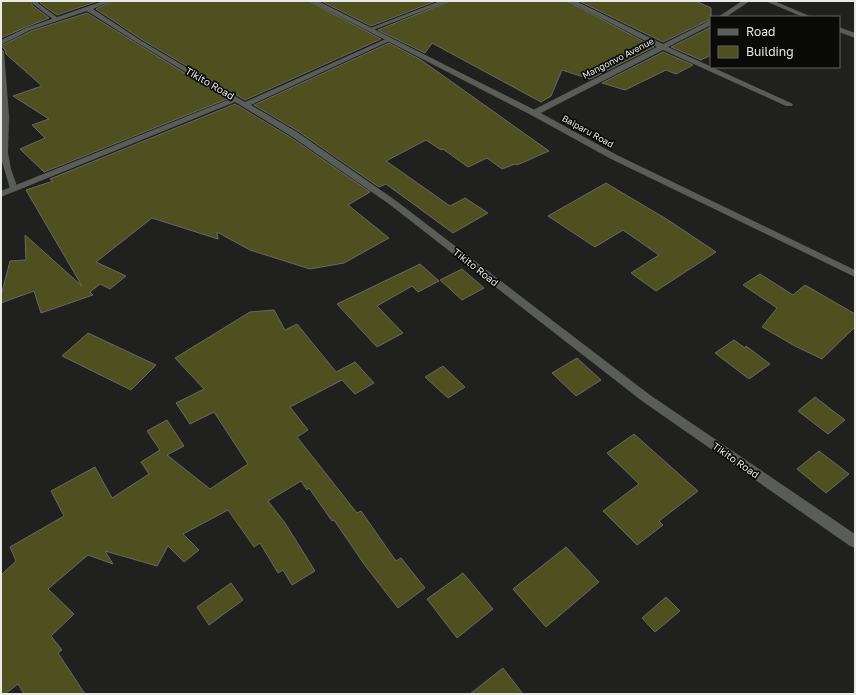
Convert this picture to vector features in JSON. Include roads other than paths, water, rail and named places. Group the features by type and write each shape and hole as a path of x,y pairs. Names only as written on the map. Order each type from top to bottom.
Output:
{"street":[{"path":"1,43 28,29 109,1"},
{"name":"Baiparu Road","path":"313,1 371,29 534,113 614,157 855,274"},
{"path":"371,29 446,1"},
{"path":"571,1 663,47 788,104"},
{"path":"723,16 747,1"},
{"path":"768,1 806,16"},
{"name":"Tikito Road","path":"87,8 138,41 294,134 392,202 646,398 855,542"},
{"name":"Mangonvo Avenue","path":"534,113 710,23"},
{"path":"840,29 855,36"},
{"path":"246,104 390,39"},
{"path":"1,194 236,99"}],"lane":[{"path":"36,1 35,4 56,20"},
{"path":"1,51 5,116 4,153 7,169 14,189"}]}
